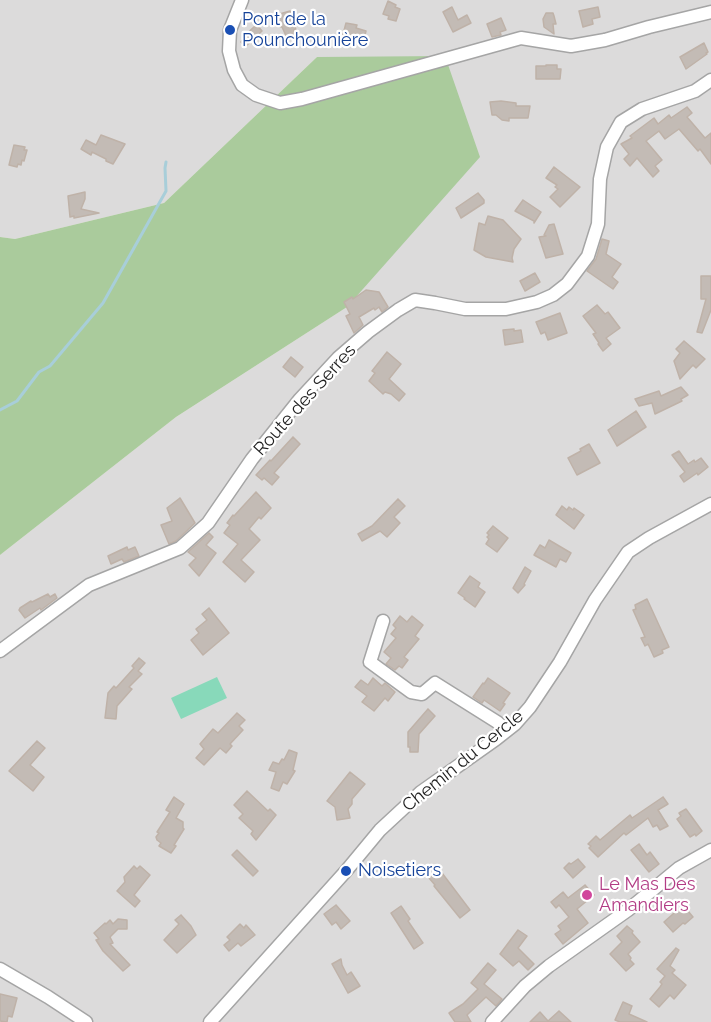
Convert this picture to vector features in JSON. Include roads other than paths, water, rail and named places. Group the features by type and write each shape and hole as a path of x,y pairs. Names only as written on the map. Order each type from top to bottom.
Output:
{"street":[{"path":"242,1 230,30 229,51 234,70 242,85 256,95 280,103 302,99 520,38 571,46 605,40 711,12"},
{"name":"Route des Serres","path":"0,651 89,585 180,548 208,523 252,459 300,399 368,332 398,310 415,300 465,309 506,309 537,302 553,295 567,284 588,256 598,224 600,179 607,147 621,122 642,109 695,91 711,80"},
{"name":"Chemin du Cercle","path":"210,1022 380,830 421,792 515,724 530,707 560,662 595,600 628,552 711,504"},
{"path":"383,621 369,662 411,692 422,694 435,682 506,730"},
{"path":"492,1022 525,986 549,966 628,910 679,868 711,850"},
{"path":"0,969 86,1022"}],"waterway":[{"path":"0,410 17,401 39,372 50,366 103,303 166,191 166,162"}],"place":[{"name":"Pont de la Pounchounière","path":"230,30"},
{"name":"Noisetiers","path":"346,871"},
{"name":"Le Mas Des Amandiers","path":"587,895"}]}
